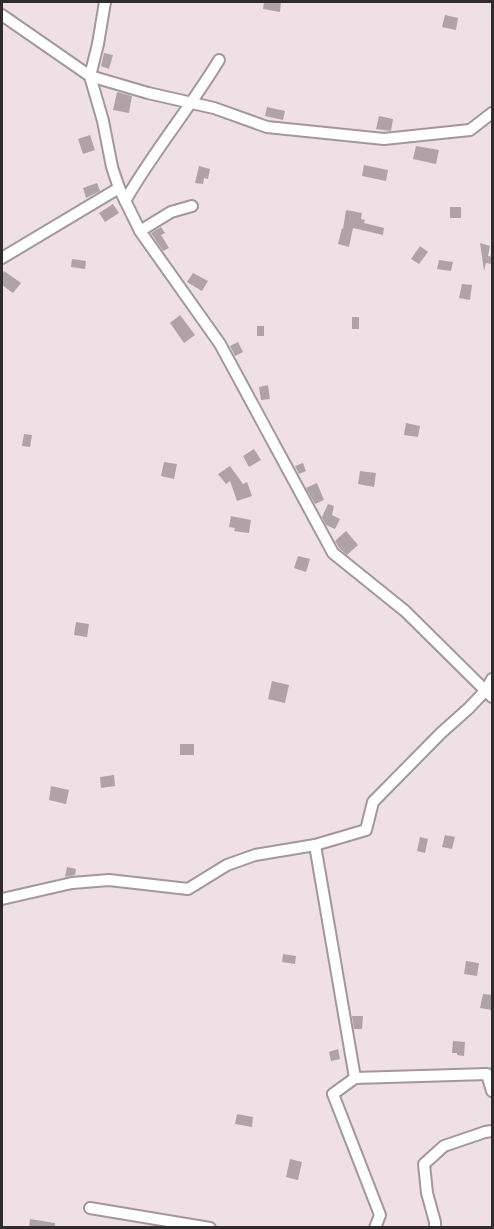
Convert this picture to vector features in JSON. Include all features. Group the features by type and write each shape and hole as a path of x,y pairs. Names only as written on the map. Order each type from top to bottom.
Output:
{"street":[{"path":"105,2 90,76 103,121 112,167 119,188 140,231 220,344 333,554 405,611 489,694"},
{"path":"2,15 90,76 148,93 214,108 267,127 384,139 470,130 492,113"},
{"path":"125,201 148,162 219,60"},
{"path":"2,258 119,188"},
{"path":"140,231 171,212 192,206"},
{"path":"2,899 72,883 109,880 188,889 227,865 255,855 315,845 366,830 373,802 441,733 489,694 492,679"},
{"path":"315,845 355,1078"},
{"path":"375,1227 380,1215 333,1094 355,1078 487,1074 492,1091"},
{"path":"435,1227 427,1193 424,1164 444,1146 492,1131"},
{"path":"90,1208 210,1227"}],"building":[{"path":"264,2 281,2 280,12 263,9"},
{"path":"445,15 458,18 456,30 442,27"},
{"path":"104,53 113,55 109,69 101,66"},
{"path":"117,92 132,96 129,113 113,110"},
{"path":"267,107 285,111 283,120 265,116"},
{"path":"379,116 393,119 391,131 376,129"},
{"path":"90,135 95,150 83,154 78,139"},
{"path":"416,146 439,150 436,164 413,159"},
{"path":"364,165 388,170 386,181 362,176"},
{"path":"199,166 210,169 208,179 204,178 203,184 195,183"},
{"path":"97,183 100,191 86,198 83,188"},
{"path":"113,204 119,213 105,222 99,213"},
{"path":"450,207 461,207 461,218 450,218"},
{"path":"346,210 362,213 361,219 365,220 364,223 384,228 383,235 353,228 349,247 338,244"},
{"path":"161,227 165,233 161,235 169,248 163,251 151,233"},
{"path":"480,243 490,246 488,256 492,257 492,264 486,263 484,271"},
{"path":"420,246 428,252 419,264 411,259"},
{"path":"72,259 86,261 85,269 71,267"},
{"path":"439,260 453,262 451,271 437,269"},
{"path":"4,271 21,283 13,293 2,285"},
{"path":"193,273 208,281 202,291 187,282"},
{"path":"462,284 472,285 470,300 459,298"},
{"path":"180,315 195,335 184,343 170,323"},
{"path":"352,317 359,317 359,329 352,329"},
{"path":"257,326 264,326 264,336 257,336"},
{"path":"238,342 243,352 235,356 230,346"},
{"path":"268,385 270,399 261,400 259,387"},
{"path":"406,423 420,426 418,437 404,435"},
{"path":"24,434 32,435 30,447 22,446"},
{"path":"254,449 261,460 249,467 243,456"},
{"path":"164,462 177,464 174,479 161,476"},
{"path":"303,463 306,471 299,474 295,466"},
{"path":"230,466 243,484 247,482 252,496 237,501 230,481 226,484 218,474"},
{"path":"360,471 376,473 374,487 358,484"},
{"path":"317,483 324,500 315,504 306,488"},
{"path":"328,504 334,506 332,515 340,519 335,529 326,525 322,517"},
{"path":"231,516 251,520 249,533 234,531 235,528 229,527"},
{"path":"346,531 358,545 347,555 335,541"},
{"path":"298,556 310,559 306,572 294,568"},
{"path":"76,622 89,624 87,637 74,635"},
{"path":"272,681 289,685 285,703 268,699"},
{"path":"180,744 194,744 194,755 180,755"},
{"path":"114,775 115,786 101,788 100,777"},
{"path":"51,786 69,790 66,804 49,800"},
{"path":"445,835 455,837 452,849 442,847"},
{"path":"420,837 428,839 425,853 417,851"},
{"path":"67,867 76,869 75,875 65,877"},
{"path":"283,954 296,956 295,964 282,962"},
{"path":"466,961 479,963 477,976 464,974"},
{"path":"483,994 492,995 492,1010 480,1008"},
{"path":"352,1016 363,1016 362,1029 354,1029"},
{"path":"453,1041 465,1042 464,1056 452,1053"},
{"path":"338,1049 340,1059 331,1061 329,1052"},
{"path":"237,1114 253,1117 252,1127 235,1124"},
{"path":"290,1159 302,1162 298,1180 286,1177"},
{"path":"30,1219 55,1223 55,1227 29,1227"}]}
